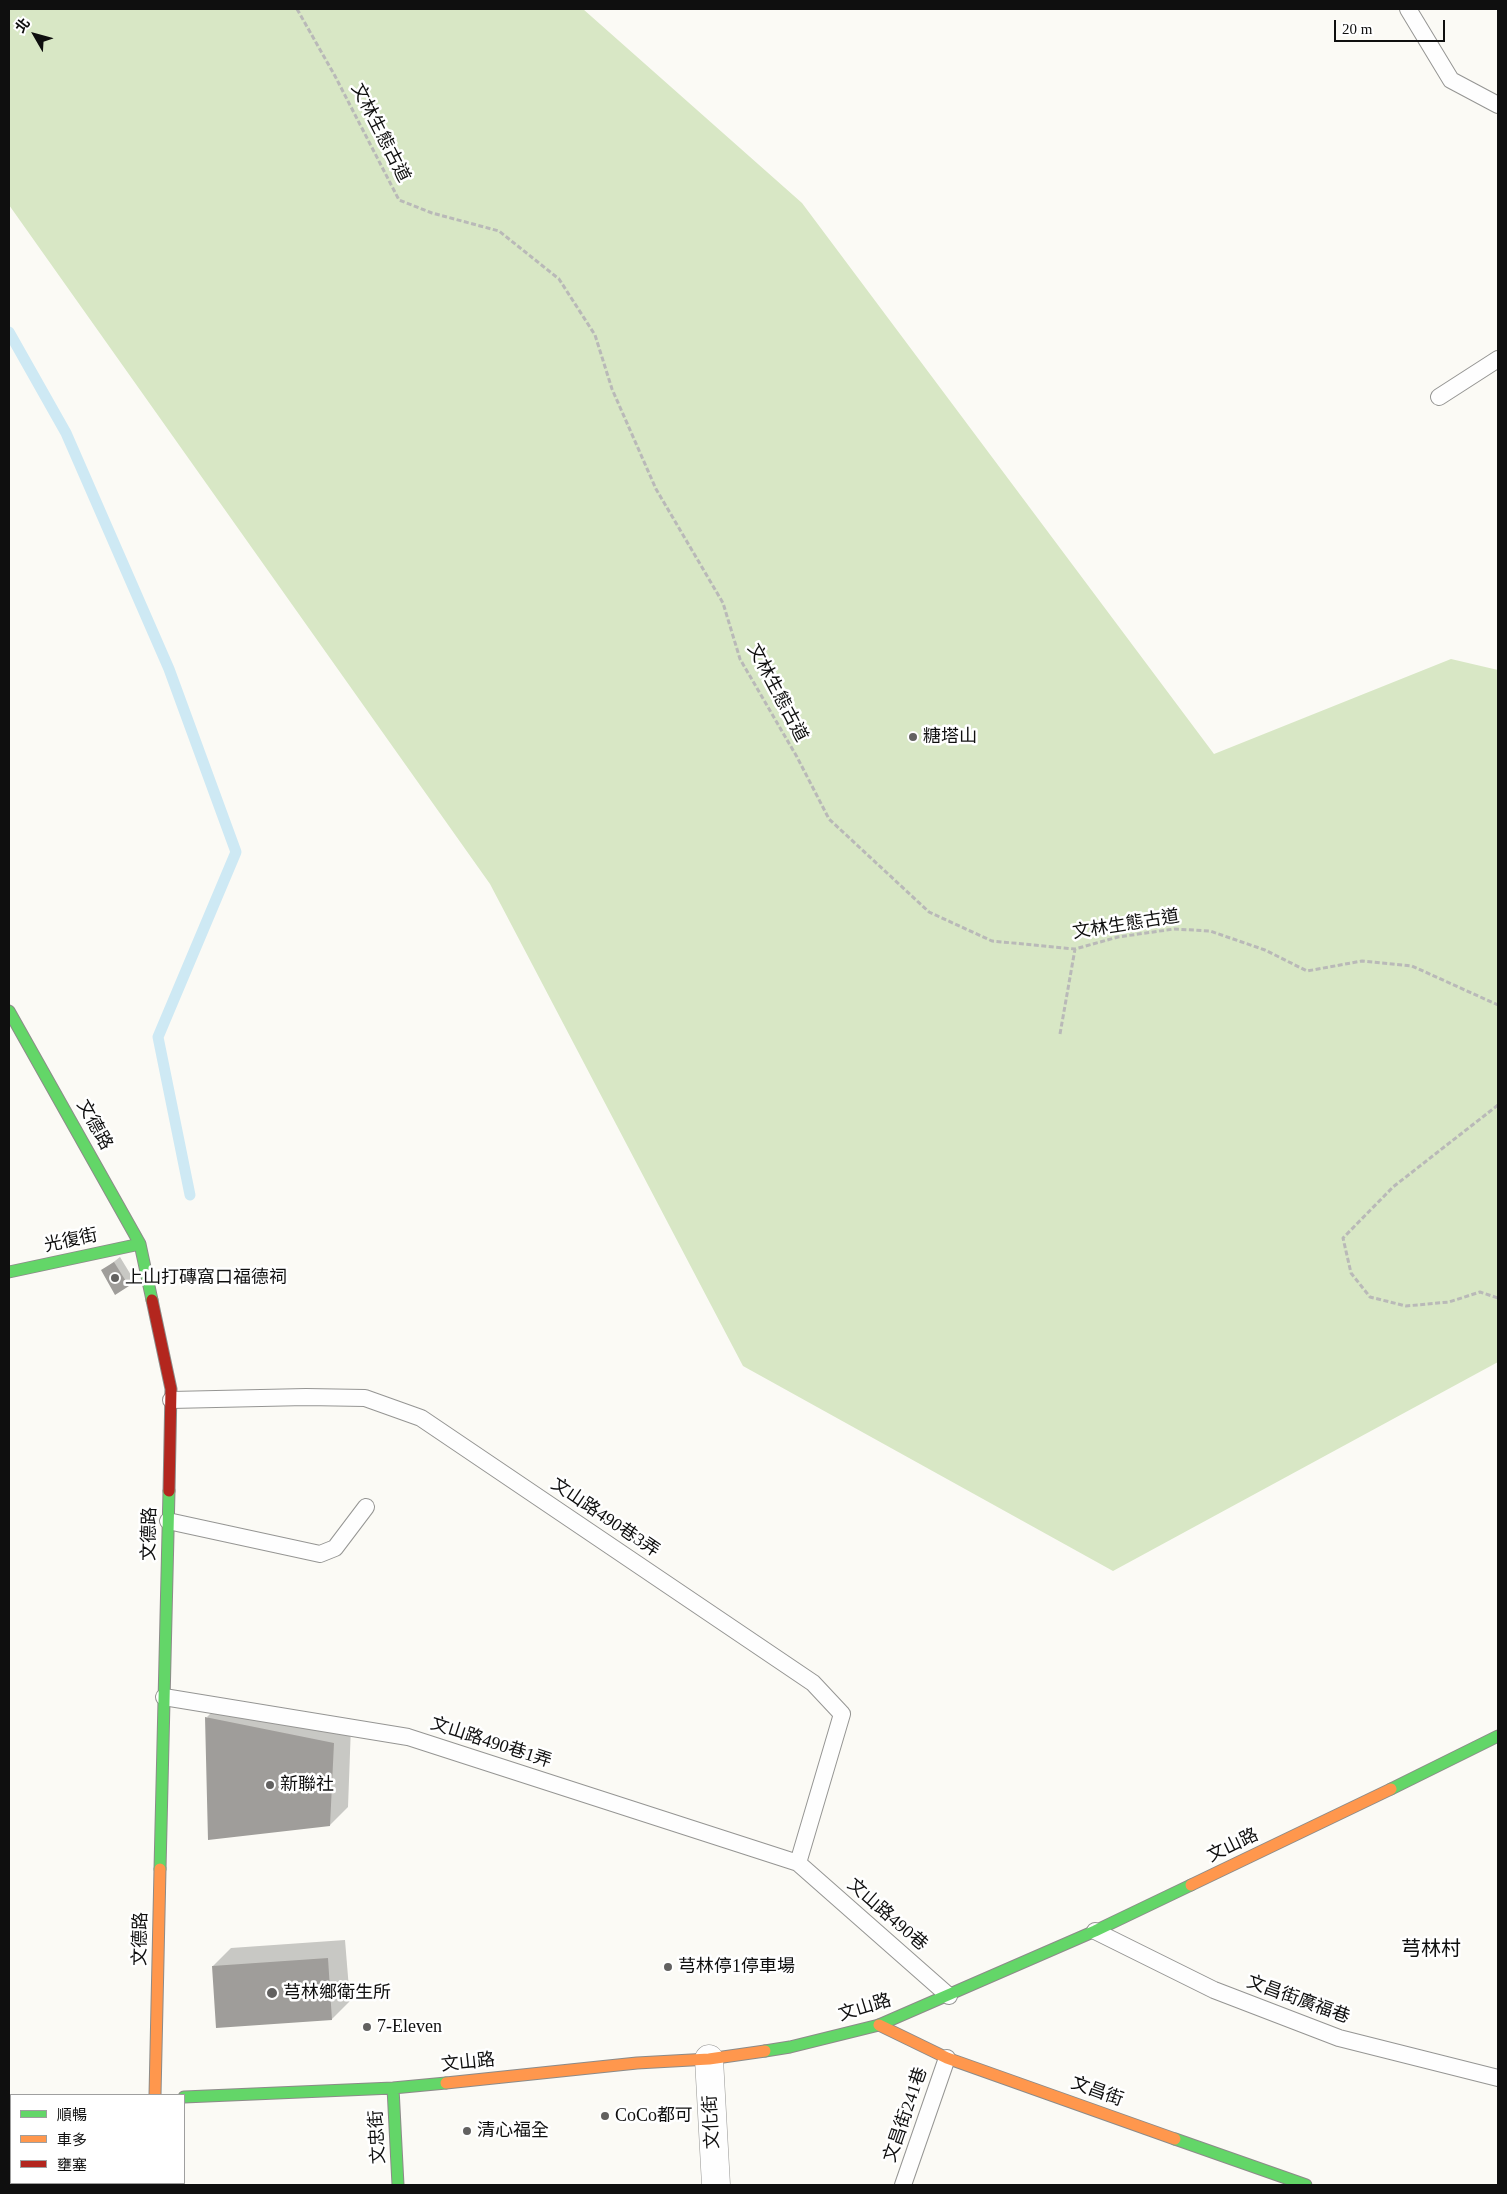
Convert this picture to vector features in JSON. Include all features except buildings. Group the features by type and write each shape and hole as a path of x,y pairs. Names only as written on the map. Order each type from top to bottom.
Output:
{"main road":[{"name":"文德路","path":"9,1011 140,1244 171,1389 155,2094"},
{"name":"光復街","path":"9,1272 140,1244"},
{"name":"文山路","path":"185,2098 393,2088 636,2063 709,2059 790,2047 879,2025 1095,1931 1498,1736"},
{"name":"文昌街","path":"879,2025 947,2058 1306,2185"},
{"name":"文忠街","path":"393,2088 398,2185"}],"street":[{"name":"文化街","path":"709,2059 716,2185"}],"lane":[{"path":"1408,9 1451,80 1498,105"},
{"path":"1439,397 1498,359"},
{"name":"文山路490巷3弄","path":"171,1400 306,1397 364,1398 421,1418 813,1683 842,1714 798,1863"},
{"path":"168,1521 320,1554 336,1548 366,1507"},
{"name":"文山路490巷1弄","path":"164,1697 408,1737 798,1863"},
{"name":"文山路490巷","path":"798,1863 949,1996"},
{"name":"文昌街廣福巷","path":"1095,1931 1214,1990 1339,2038 1498,2078"},
{"name":"文昌街241巷","path":"903,2185 947,2058"}],"path":[{"name":"文林生態古道","path":"297,9 344,92 400,200 432,214 499,231 559,279 595,335 612,389 656,489 723,603 740,659 828,819 929,912 992,942 1075,949 1118,937 1174,929 1210,931 1265,950 1307,971 1362,961 1412,966 1498,1005"},
{"path":"1060,1034 1075,949"},
{"path":"1498,1105 1393,1188 1343,1238 1351,1274 1370,1297 1406,1306 1449,1302 1480,1292 1498,1298"}],"green space":[{"path":"9,9 583,9 802,203 1214,754 1451,659 1498,670 1498,1362 1113,1571 743,1366 490,884 9,205"}],"waterway":[{"path":"9,332 66,433 169,669 236,852 158,1037 190,1195"}],"traffic: fast":[{"path":"9,1011 140,1244 152,1300"},
{"path":"9,1272 140,1244"},
{"path":"160,1869 169,1491"},
{"path":"1391,1789 1498,1736"},
{"path":"765,2051 790,2047 879,2025 1095,1931 1191,1885"},
{"path":"185,2097 393,2088 446,2083"},
{"path":"393,2088 398,2185"},
{"path":"1175,2139 1306,2185"}],"traffic: slow":[{"path":"1191,1885 1391,1789"},
{"path":"155,2094 160,1869"},
{"path":"879,2025 947,2058 1175,2139"},
{"path":"446,2083 637,2063 709,2059 765,2051"}],"traffic: jam":[{"path":"152,1300 171,1389 169,1491"}],"place":[{"name":"糖塔山","path":"913,737"},
{"name":"上山打磚窩口福德祠","path":"115,1278"},
{"name":"新聯社","path":"270,1785"},
{"name":"芎林停1停車場","path":"668,1967"},
{"name":"芎林鄉衛生所","path":"272,1993"},
{"name":"7-Eleven","path":"367,2027"},
{"name":"CoCo都可","path":"605,2116"},
{"name":"清心福全","path":"467,2131"}],"district":[{"name":"芎林村","path":"1431,1950"}]}
